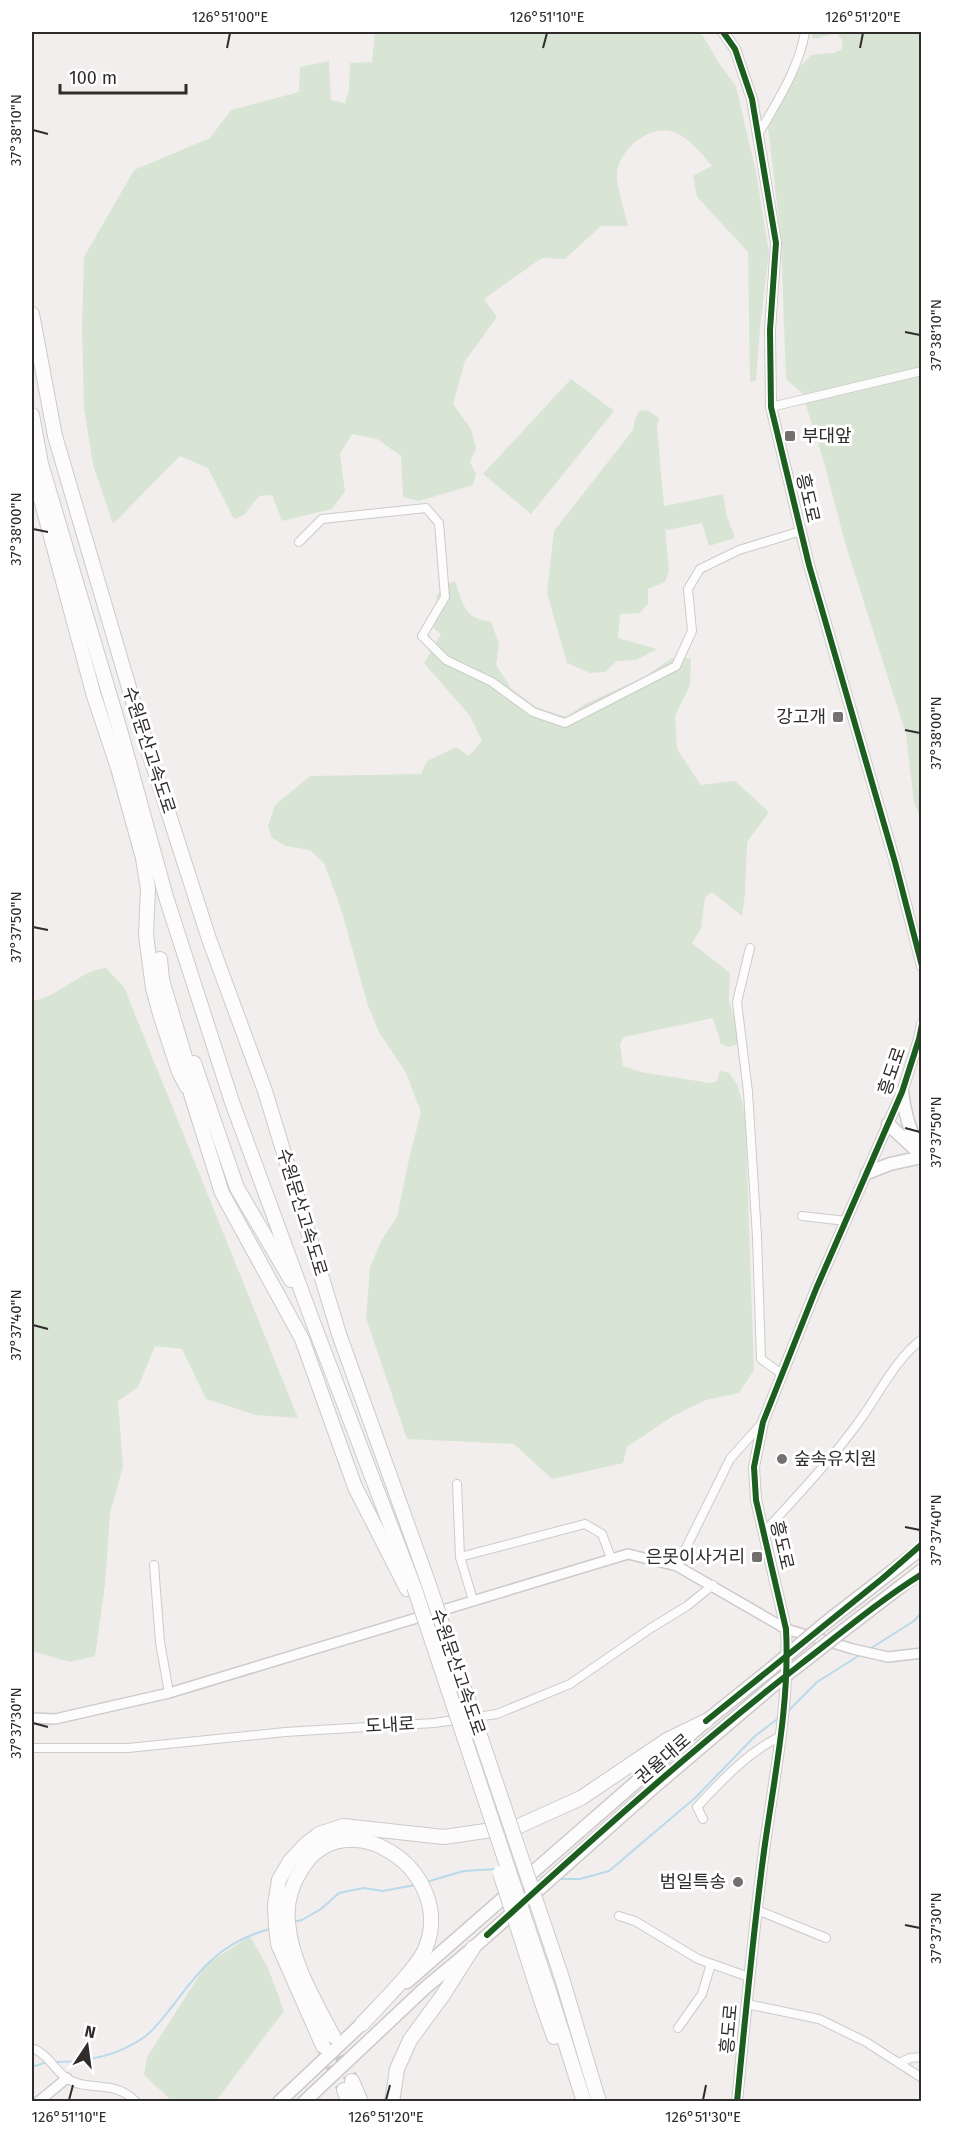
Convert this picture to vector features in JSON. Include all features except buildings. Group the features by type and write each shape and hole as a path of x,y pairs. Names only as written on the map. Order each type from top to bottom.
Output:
{"highway":[{"name":"수원문산고속도로","path":"32,314 56,436 137,715 206,928 265,1091 416,1586 546,1998 584,2102"},
{"name":"수원문산고속도로","path":"32,415 37,473 81,601 120,730 166,897 232,1102 314,1325 416,1586 561,1975 599,2102"},
{"path":"37,473 94,696 118,768 143,858 147,875 146,935 153,988 179,1072 191,1094 222,1193 302,1339 355,1487 416,1586"},
{"path":"191,1094 190,1074 162,980 160,959 237,1188 287,1273 314,1325"},
{"path":"328,2041 284,1941 279,1880 290,1861 305,1845 319,1834 343,1826 444,1837 519,1826 581,1798 667,1740 706,1721"},
{"path":"281,1904 306,1862 331,1843 360,1840 386,1847 413,1871 425,1892 430,1912 426,1947 418,1960 362,2024"},
{"path":"392,2102 397,2069 410,2040 443,1995 473,1948"},
{"path":"546,1998 576,2102"},
{"path":"348,2091 361,2102"}],"main road":[{"path":"902,1092 907,1122 921,1155"},
{"path":"888,1124 921,1155"},
{"path":"867,1173 921,1155"},
{"path":"883,1578 921,1544"},
{"path":"883,1578 921,1548"},
{"name":"권율대로","path":"473,1948 571,1858 775,1684 921,1572"},
{"name":"권율대로","path":"362,2024 427,1964 706,1721 883,1578"},
{"path":"304,2102 425,1988 473,1948"},
{"path":"279,2102 362,2024"}],"street":[{"name":"흥도로","path":"723,32 735,49 752,99 777,243 770,330 771,407 809,565 896,862 921,966"},
{"path":"758,135 802,50 805,32"},
{"path":"771,407 921,371"},
{"name":"흥도로","path":"299,542 322,519 426,508 439,523 445,597 422,636 446,660 492,682 533,712 565,723 676,666 692,631 688,589 700,569 739,550 801,531"},
{"path":"750,948 737,1002 748,1092 757,1237 761,1359 782,1374"},
{"name":"흥도로","path":"737,2102 749,1977 784,1704 786,1629 756,1500 754,1467 763,1422 902,1092 919,1039 921,1024"},
{"path":"802,1216 846,1221"},
{"path":"764,1532 862,1417 890,1375 921,1339"},
{"path":"677,1566 730,1459 763,1422"},
{"path":"457,1484 460,1557 474,1600"},
{"path":"460,1557 585,1524 602,1534 611,1558"},
{"path":"32,1718 55,1719 169,1693 628,1554 677,1566 786,1629 888,1657 921,1653"},
{"path":"154,1565 160,1642 169,1693"},
{"name":"도내로","path":"32,1748 128,1748 285,1732 434,1723 497,1714 570,1684 687,1606 713,1585"},
{"path":"703,1819 698,1807 729,1772 780,1734"},
{"path":"757,1910 826,1938"},
{"path":"619,1916 635,1921 698,1959 749,1977"},
{"path":"678,2028 702,1994 711,1964"},
{"name":"흥도로","path":"747,2004 819,2019 866,2042 921,2078"},
{"path":"32,2048 47,2057 67,2078 82,2084 110,2086 129,2094 136,2102"},
{"path":"899,2063 910,2058 921,2057"},
{"path":"38,2102 67,2078"}],"green space":[{"path":"375,32 698,32 703,36 736,86 756,172 769,252 756,380 750,382 748,252 697,197 693,176 712,166 694,146 677,133 657,131 645,135 633,144 623,156 618,168 618,184 628,226 601,226 565,259 542,258 484,299 497,317 465,361 453,404 471,429 476,448 470,462 476,474 473,485 419,501 403,497 401,456 377,439 352,434 340,454 345,491 332,509 282,521 272,495 259,496 244,515 234,519 208,468 180,456 113,524 93,465 84,408 82,328 84,257 134,170 210,138 231,110 299,92 300,67 329,61 331,100 345,103 349,90 350,63 372,62"},
{"path":"811,32 921,32 921,819 914,802 906,734 845,543 824,462 802,393 786,379 781,239 768,127 796,72 811,55 834,53 841,50 843,42 838,34 813,39"},
{"path":"571,379 614,411 531,514 483,474"},
{"path":"640,410 649,411 659,418 657,429 664,506 723,494 727,517 735,538 709,546 702,523 667,530 665,528 669,571 665,582 648,589 648,604 640,613 620,614 618,638 657,649 636,660 617,661 605,672 590,673 567,663 547,593 554,531 633,430"},
{"path":"455,581 463,603 470,614 482,620 491,621 499,644 496,665 511,688 536,707 566,717 585,704 644,677 672,658 691,658 690,685 675,716 677,749 701,785 735,781 769,812 747,842 742,916 712,892 705,897 701,929 692,943 730,973 729,1001 740,1036 738,1044 729,1047 721,1044 713,1018 624,1037 620,1044 623,1066 641,1072 710,1083 717,1081 720,1071 729,1073 737,1084 745,1112 754,1370 739,1393 706,1400 673,1416 627,1447 623,1463 552,1479 514,1444 407,1439 366,1318 370,1267 382,1239 397,1217 421,1112 406,1073 379,1032 368,1006 341,909 324,863 310,850 286,846 272,838 268,826 275,805 310,776 421,774 427,761 456,747 469,756 482,741 470,716 424,663 441,634 434,629 432,620 440,610 436,596 445,585"},
{"path":"106,968 124,987 298,1418 256,1415 206,1399 182,1349 155,1346 138,1387 118,1401 123,1467 110,1513 105,1585 95,1656 70,1662 32,1651 32,1001 51,995 86,974"},
{"path":"250,1936 268,1968 284,2011 216,2101 172,2101 144,2075 147,2057 206,1965"}],"waterway":[{"path":"868,1650 914,1621 922,1612"},
{"path":"787,1712 817,1682 860,1655"},
{"path":"559,1879 580,1879 609,1871 696,1797 755,1736 780,1717"},
{"path":"426,1882 464,1871 497,1869"},
{"path":"293,1922 302,1920 321,1909 339,1893 363,1888 383,1891 415,1885"},
{"path":"55,2062 101,2057 133,2044 156,2027 194,1978 215,1957 239,1941 270,1929"},
{"path":"32,2067 47,2062"}],"tunnel":[{"path":"333,2036 352,2081"},
{"path":"323,2046 344,2090"}],"cycle path":[{"path":"723,32 735,49 752,99 776,243 770,330 771,407 809,565 895,862 922,966"},
{"path":"737,2102 756,1913 783,1713 787,1657 786,1629 756,1500 754,1467 763,1422 816,1289 902,1092 922,1024"},
{"path":"706,1721 922,1544"},
{"path":"487,1935 720,1729 860,1618 922,1574"}],"place":[{"name":"부대앞","path":"790,436"},
{"name":"강고개","path":"838,717"},
{"name":"숲속유치원","path":"782,1459"},
{"name":"은못이사거리","path":"757,1557"},
{"name":"범일특송","path":"738,1882"}]}
